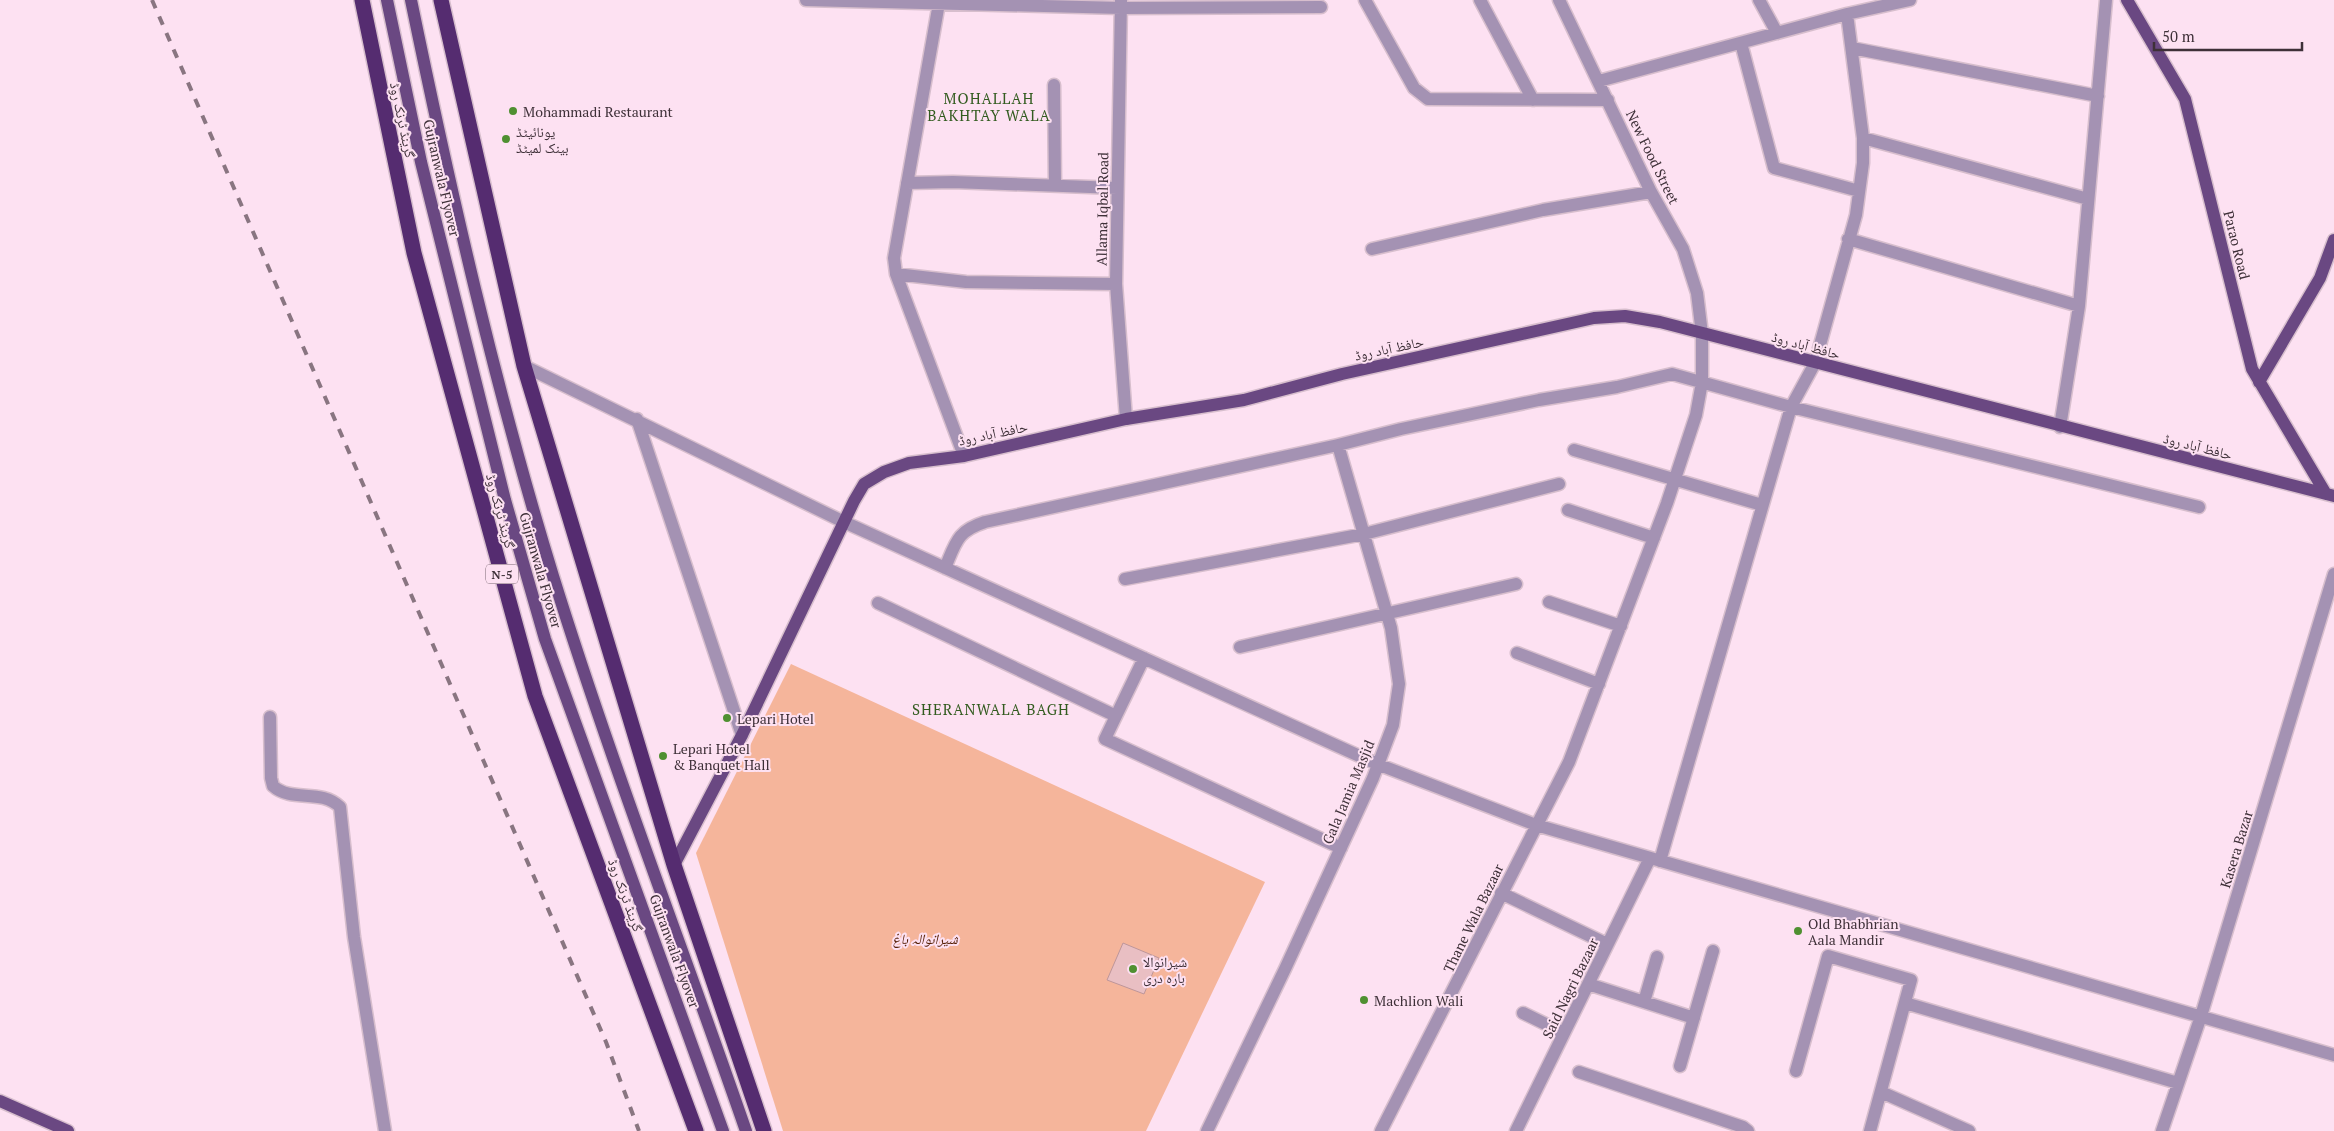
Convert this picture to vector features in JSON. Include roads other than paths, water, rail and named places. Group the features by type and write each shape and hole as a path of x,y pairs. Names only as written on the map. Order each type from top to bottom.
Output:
{"highway":[{"name":"گرینڈ ٹرنک روڈ","path":"362,0 414,253 535,696 696,1131"},
{"path":"441,0 524,366 674,864 764,1131"}],"main road":[{"name":"Gujranwala Flyover","path":"388,0 421,162 505,500 545,639 724,1131"},
{"name":"Gujranwala Flyover","path":"411,0 475,292 510,428 553,575 616,770 691,973 746,1131"},
{"name":"Parao Road","path":"2127,0 2185,99 2252,369 2258,382 2330,495"},
{"path":"2258,382 2320,278 2334,240"},
{"name":"حافظ آباد روڈ","path":"674,864 742,735 864,484 884,472 909,463 964,456 1126,419 1244,400 1342,374 1594,318 1625,316 1660,322 2060,427 2330,495"},
{"path":"0,1101 68,1131"}],"street":[{"path":"806,0 940,3 1291,4 1321,7"},
{"path":"1365,0 1414,88 1428,98 1608,100"},
{"path":"1480,0 1533,100"},
{"name":"New Food Street","path":"1559,0 1651,192 1683,248 1697,293 1702,334 1702,382 1696,414 1654,538 1621,626"},
{"path":"1759,0 1777,33"},
{"path":"1599,81 1878,4 1910,0"},
{"path":"2060,427 2079,306 2106,0"},
{"path":"940,3 894,258 896,274 964,456"},
{"name":"Allama Iqbal Road","path":"1121,4 1116,284 1126,419"},
{"name":"Said Nagri Bazaar","path":"1516,1131 1608,944 1655,859 1791,407 1816,363 1856,214 1859,191 1863,138 1847,14"},
{"path":"1741,43 1774,168 1859,191"},
{"path":"1852,48 2098,96"},
{"path":"1054,85 1055,186"},
{"path":"1863,138 2088,199"},
{"path":"908,182 1117,188"},
{"path":"1372,249 1543,210 1651,192"},
{"path":"1848,240 2079,306"},
{"path":"896,274 966,282 1116,284"},
{"path":"524,366 844,522 1377,764 1536,824 2334,1055"},
{"path":"945,568 968,527 985,522 1338,445 1401,429 1539,400 1617,387 1672,374 1791,407 2199,507"},
{"path":"637,420 742,735"},
{"name":"Gala Jamia Masjid","path":"1207,1131 1341,848 1373,778 1393,725 1399,684 1387,615 1338,445"},
{"path":"1574,450 1674,481 1762,505"},
{"path":"1125,580 1364,534 1559,484"},
{"path":"1568,510 1654,538"},
{"name":"Kasera Bazar","path":"2162,1131 2201,1016 2334,574"},
{"path":"1240,647 1387,615 1516,584"},
{"path":"1549,602 1621,626"},
{"path":"878,604 1116,716"},
{"name":"Thane Wala Bazaar","path":"1381,1131 1569,762 1621,626"},
{"path":"1517,653 1599,684"},
{"path":"1144,658 1105,739 1341,848"},
{"path":"270,717 271,778 273,786 286,794 322,796 333,800 340,807 354,937 385,1131"},
{"path":"1502,893 1608,944"},
{"path":"1680,1066 1713,950"},
{"path":"1796,1071 1828,956 1912,980 1870,1131"},
{"path":"1644,1002 1657,958"},
{"path":"1588,984 1694,1018"},
{"path":"1905,1003 2178,1083"},
{"path":"1523,1013 1564,1033"},
{"path":"1579,1072 1743,1127 1748,1131"},
{"path":"1881,1092 1969,1131"}],"railway":[{"path":"152,0 606,1042 639,1131"}],"place":[{"name":"Mohammadi Restaurant","path":"513,111"},
{"name":"یونائیٹڈ بینک لمیٹڈ","path":"506,139"},
{"name":"Lepari Hotel","path":"727,718"},
{"name":"Lepari Hotel & Banquet Hall","path":"663,756"},
{"name":"Old Bhabhrian Aala Mandir","path":"1798,931"},
{"name":"شیرانوالا بارہ دری","path":"1133,969"},
{"name":"Machlion Wali","path":"1364,1000"}],"district":[{"name":"MOHALLAH BAKHTAY WALA","path":"989,106"},
{"name":"SHERANWALA BAGH","path":"991,709"}],"park label":[{"name":"شیرانوالہ باغ","path":"925,938"}]}
